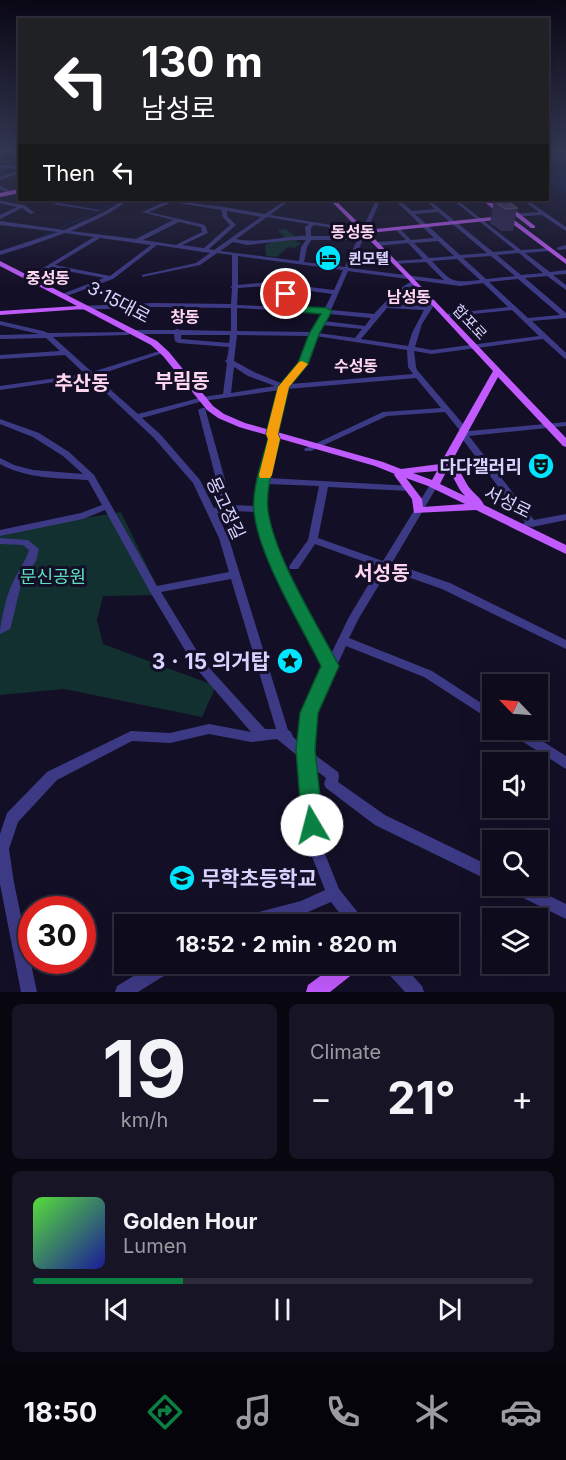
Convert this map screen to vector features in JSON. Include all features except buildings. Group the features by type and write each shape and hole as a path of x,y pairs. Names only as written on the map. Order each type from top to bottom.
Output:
{"main road":[{"name":"합포로","path":"333,201 363,235 377,244 412,279 430,305 446,316 566,444"},
{"path":"486,201 566,262"},
{"path":"498,201 562,247 566,253"},
{"path":"363,235 397,228 508,217"},
{"name":"3·15대로","path":"0,265 64,295 85,308"},
{"name":"3·15대로","path":"0,265 132,333 166,354 199,400 202,410 240,429 312,447 434,485"},
{"path":"0,314 85,308"},
{"name":"3·15대로","path":"132,333 158,353 199,400 221,416 273,436"},
{"path":"434,485 497,371"},
{"path":"448,462 443,467 400,474 417,499 418,511 455,506 481,507"},
{"path":"448,462 455,470 465,490 481,507"},
{"name":"서성로","path":"434,485 526,525 566,550"},
{"path":"315,992 339,974"}],"street":[{"path":"1,199 22,206 32,213"},
{"path":"50,201 98,210"},
{"path":"0,248 25,242 114,201"},
{"path":"0,253 12,251 110,211 125,201"},
{"path":"169,201 144,212 203,226 205,233 176,246"},
{"path":"177,201 314,223 363,235"},
{"path":"196,204 200,201"},
{"path":"144,276 198,264 286,201"},
{"path":"330,666 268,545 261,509 264,481 284,387 303,364 314,334 363,235 375,201"},
{"path":"397,201 566,357"},
{"path":"428,201 566,316"},
{"path":"456,201 566,288"},
{"path":"526,201 566,229"},
{"path":"0,217 22,206"},
{"path":"205,250 233,225 225,216 224,208"},
{"path":"410,213 440,210"},
{"path":"508,217 544,213"},
{"path":"137,241 178,220"},
{"path":"0,223 460,284 566,272"},
{"path":"301,263 304,247 309,239 308,227 314,223"},
{"path":"0,230 14,225"},
{"path":"397,228 448,282"},
{"path":"231,240 247,243 291,238 363,235"},
{"path":"30,278 99,236"},
{"path":"377,244 438,239"},
{"path":"64,295 111,278 157,243"},
{"path":"395,263 549,249"},
{"path":"227,396 234,332 235,254"},
{"path":"50,266 111,278"},
{"path":"357,340 384,306 412,279"},
{"path":"233,287 268,284 334,292"},
{"path":"288,287 285,292 291,309"},
{"path":"85,308 123,305 235,305 376,316"},
{"path":"384,306 430,305 410,348 412,367 464,433 526,525 566,517"},
{"path":"446,316 513,308"},
{"path":"527,320 566,316"},
{"name":"몽고정길","path":"0,322 41,332 48,336 157,436 197,482 224,538 283,733 306,753"},
{"path":"320,323 367,328"},
{"path":"177,331 178,341 233,345"},
{"path":"0,337 177,331 314,334 432,351 544,337"},
{"path":"0,357 65,353"},
{"path":"0,388 90,375 158,353"},
{"path":"229,362 251,374 284,387"},
{"path":"136,417 199,400 284,387 420,376"},
{"path":"202,410 235,533 224,538"},
{"path":"312,447 386,414 447,410"},
{"path":"0,421 36,435 66,454 91,477 154,590 199,664 262,735"},
{"path":"464,433 566,424"},
{"path":"0,461 20,471 34,474 91,477"},
{"path":"264,481 409,488"},
{"path":"294,567 313,540 324,484"},
{"path":"349,914 334,894 316,849 309,802 306,753 309,713 354,617 434,485"},
{"path":"0,533 83,516 108,506"},
{"path":"212,511 229,508 261,509"},
{"path":"313,540 446,586 566,645"},
{"path":"0,541 25,542 34,549 31,561 16,585 6,626 0,630"},
{"path":"154,590 236,575"},
{"path":"342,640 428,674 482,709"},
{"path":"30,992 2,849 12,818 52,776 131,736 170,738 209,729 251,736 279,734 333,776 331,784 380,819 482,870"},
{"path":"530,740 566,763"},
{"path":"280,914 334,894"},
{"path":"534,896 566,912"},
{"path":"123,992 152,974"},
{"path":"399,974 415,992"}],"green space":[{"path":"285,229 295,236 307,235 307,238 299,238 296,242 301,243 295,248 288,247 277,257 266,256 265,245 284,237 278,230"},
{"name":"문신공원","path":"121,512 161,595 103,596 97,620 103,644 216,686 202,717 64,689 0,695 0,532"}],"waterway":[{"path":"37,239 119,201"}],"slow traffic":[{"path":"265,475 274,439 272,434 284,387 302,364"}],"place":[{"name":"퀸모텔","path":"328,258"},
{"name":"다다갤러리","path":"541,466"},
{"name":"3ㆍ15 의거탑","path":"290,661"},
{"name":"무학초등학교","path":"182,878"}],"district":[{"name":"동성동","path":"353,232"},
{"name":"중성동","path":"48,278"},
{"name":"남성동","path":"409,297"},
{"name":"창동","path":"185,317"},
{"name":"수성동","path":"356,366"},
{"name":"부림동","path":"182,381"},
{"name":"추산동","path":"82,383"},
{"name":"서성동","path":"382,573"}],"route":[{"path":"286,294 291,309 327,311 314,334 303,364 284,387 272,434 274,439 264,481 261,509 268,545 330,666 309,713 305,750 312,825"}]}
